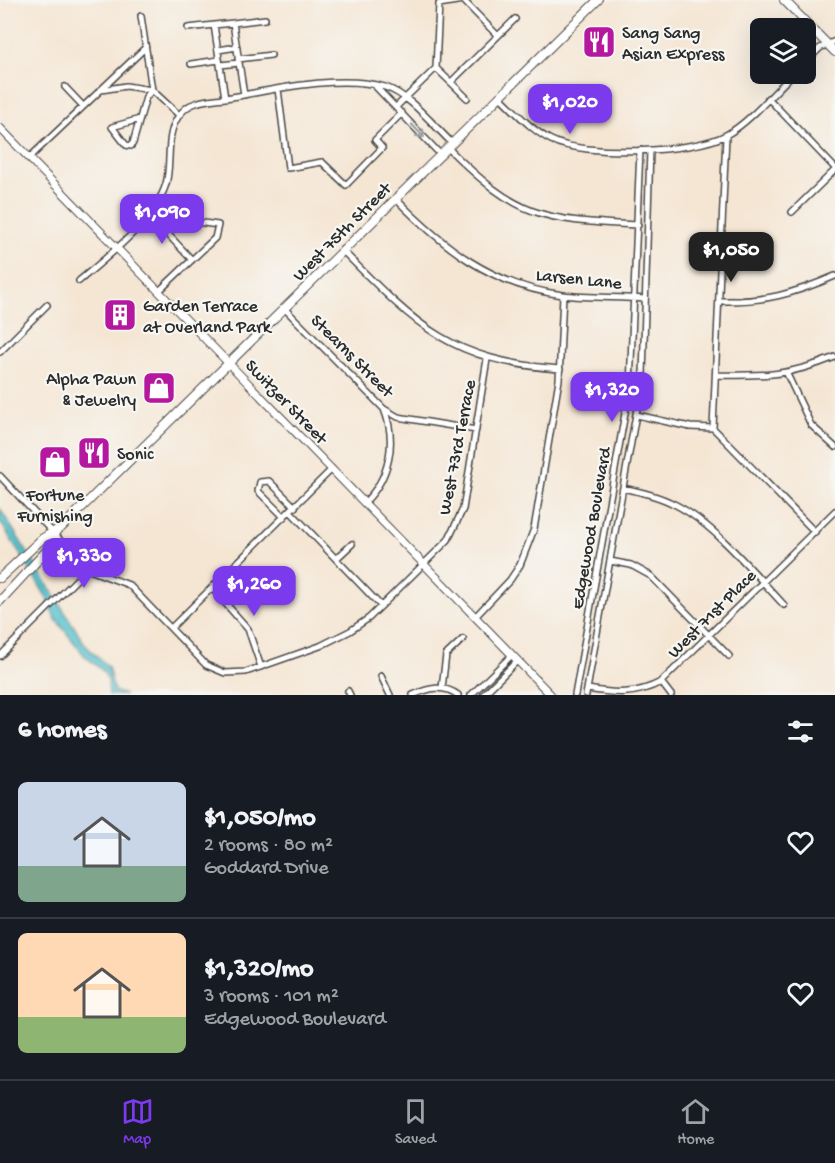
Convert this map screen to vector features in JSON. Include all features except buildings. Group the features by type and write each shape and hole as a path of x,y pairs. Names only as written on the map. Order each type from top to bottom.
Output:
{"main road":[{"name":"West 75th Street","path":"0,578 36,545 55,534 598,0"},
{"path":"784,0 831,43 835,52"},
{"name":"West 75th Street","path":"0,601 50,547 55,534"}],"street":[{"path":"396,107 436,68 439,4 464,0 498,36"},
{"path":"141,16 152,90"},
{"path":"188,28 265,18"},
{"path":"451,82 516,19"},
{"path":"233,23 244,95"},
{"path":"214,25 225,98"},
{"path":"816,54 831,43"},
{"path":"218,50 237,47"},
{"path":"29,158 145,48"},
{"path":"191,64 239,61 271,55"},
{"path":"436,68 466,98"},
{"path":"79,281 117,248 151,211 167,180 171,134 179,115 195,103 278,89 338,83 364,83 385,87 405,99 494,191 530,211 572,222 638,225"},
{"path":"499,96 536,131 563,145 578,148 650,150 710,142 726,136 783,84"},
{"path":"100,90 126,86 152,90 179,115"},
{"path":"64,87 83,106"},
{"path":"376,87 440,154"},
{"path":"278,89 288,168 322,162 346,185 382,148 375,140 402,113"},
{"path":"140,118 112,128 126,145 131,146 133,143 146,97 152,90"},
{"path":"768,98 835,169 792,212"},
{"name":"Switzer Street","path":"0,128 551,695"},
{"path":"713,428 726,136"},
{"name":"Edgewood Boulevard","path":"575,695 628,401 635,298 640,150"},
{"name":"Edgewood Boulevard","path":"587,692 643,375 650,150"},
{"name":"Larsen Lane","path":"395,198 436,239 480,269 525,287 563,295 645,299"},
{"path":"151,211 167,218 218,225 215,238 159,291"},
{"path":"151,211 192,260"},
{"path":"342,250 413,319 447,341 488,359 529,367 560,369"},
{"path":"719,302 778,298 835,276"},
{"path":"475,617 510,580 528,545 538,510 560,369 563,295"},
{"path":"0,351 47,305"},
{"name":"Stearns Street","path":"284,308 384,408 398,417 476,430"},
{"path":"716,375 787,374 835,357"},
{"name":"West 73rd Terrace","path":"87,569 129,585 206,664 219,672 237,674 329,642 350,631 381,606 448,540 460,518 488,359"},
{"path":"787,374 812,425 835,447"},
{"path":"364,503 380,486 387,470 390,425 384,408"},
{"path":"637,415 690,427 713,428 815,532"},
{"path":"171,628 332,469"},
{"path":"0,477 87,569 0,656"},
{"path":"284,517 258,490 260,482 269,481 336,560 381,606"},
{"path":"623,488 658,497 689,513 708,527 784,605"},
{"name":"West 71st Place","path":"587,692 626,694 649,689 661,682 835,511"},
{"path":"336,560 352,544"},
{"path":"610,561 631,565 651,576 729,656"},
{"path":"212,588 248,629 261,667"},
{"path":"442,688 446,655 463,639"},
{"path":"471,695 515,658"},
{"path":"483,695 515,658"},
{"path":"381,676 390,695"},
{"path":"661,682 671,695"},
{"path":"413,695 428,689 442,688 458,695"}],"water":[{"path":"0,509 86,646 108,667 114,691 125,695 109,695 108,680 103,671 85,656 55,618 46,596 0,521"}],"place":[{"name":"Sang Sang Asian Express","path":"599,42"},
{"name":"Garden Terrace at Overland Park","path":"120,315"},
{"name":"Alpha Pawn & Jewelry","path":"159,388"},
{"name":"Sonic","path":"94,453"},
{"name":"Fortune Furnishing","path":"55,462"}]}
